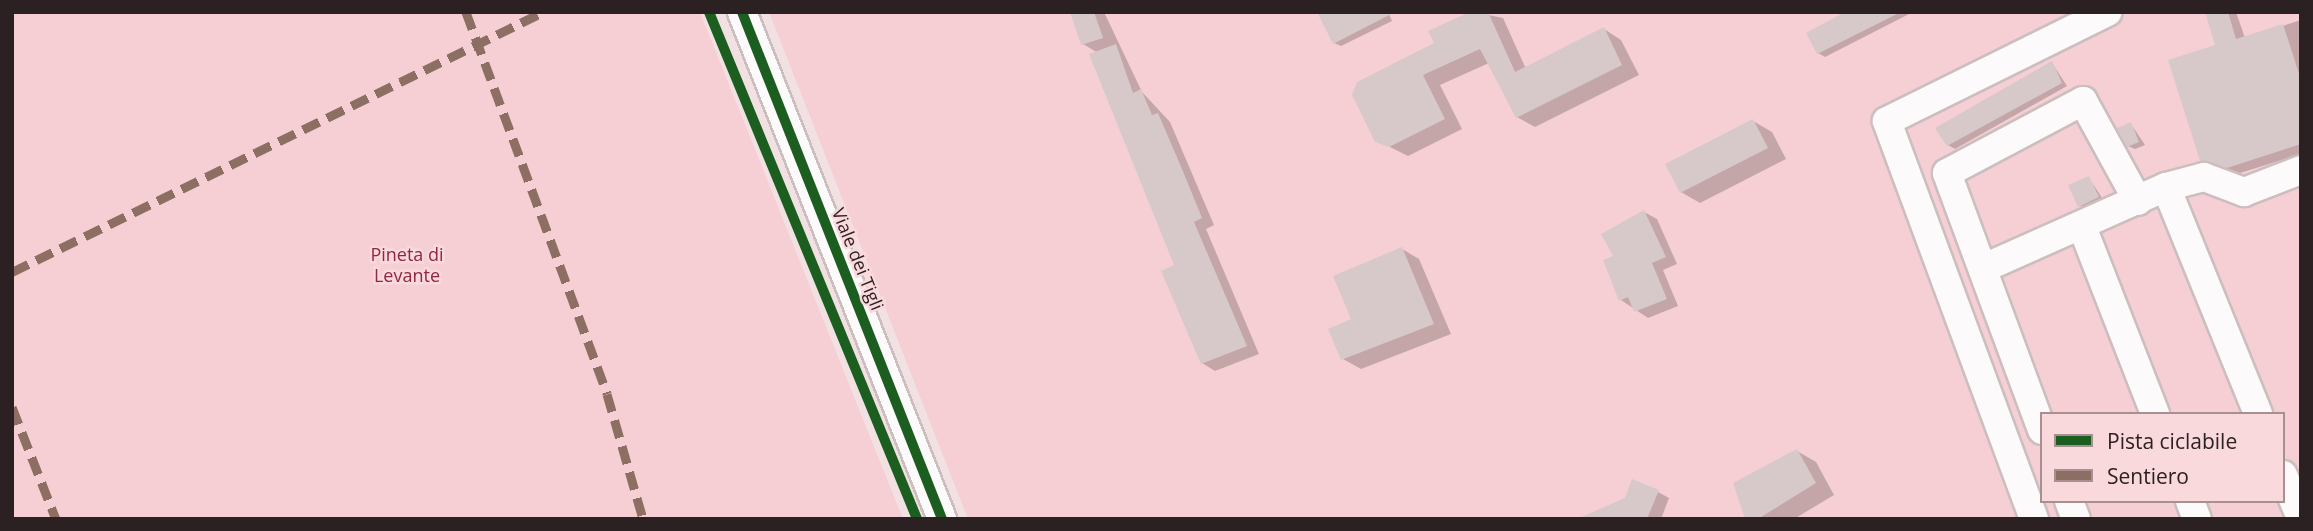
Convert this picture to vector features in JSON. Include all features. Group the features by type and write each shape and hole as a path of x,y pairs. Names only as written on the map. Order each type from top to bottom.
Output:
{"street":[{"name":"Viale dei Tigli","path":"742,12 942,519"},
{"path":"2034,519 1887,121 2108,12"},
{"path":"2040,424 1947,173 2083,101 2137,201"},
{"path":"1984,268 2083,229 2166,187 2204,177 2244,192 2301,170"},
{"path":"2166,187 2257,412"},
{"path":"2083,229 2154,412"},
{"path":"2285,480 2301,518"},
{"path":"2069,503 2076,519"}],"green space":[{"name":"Pineta di Levante","path":"12,12 700,12 903,519 12,519"},
{"path":"769,12 2301,12 2301,519 968,519"}],"building":[{"path":"1070,12 1094,12 1103,38 1081,45"},
{"path":"1317,12 1395,12 1333,44"},
{"path":"1470,12 1488,12 1515,72 1604,27 1622,65 1516,118 1480,49 1423,75 1445,119 1389,147 1375,142 1352,95 1357,82 1434,43 1428,31"},
{"path":"1845,12 1901,12 1817,54 1806,33"},
{"path":"2205,12 2228,12 2236,39 2283,24 2301,80 2301,144 2227,168 2200,161 2168,60 2215,45"},
{"path":"1116,44 1133,93 1141,89 1152,115 1158,113 1202,218 1194,222 1247,346 1201,364 1161,271 1174,265 1089,54"},
{"path":"2052,61 2062,83 1947,146 1935,128"},
{"path":"1753,119 1768,148 1680,193 1665,164"},
{"path":"2131,122 2139,142 2127,147 2117,128"},
{"path":"2089,176 2099,197 2078,207 2068,185"},
{"path":"1644,210 1666,257 1652,263 1667,299 1634,312 1628,297 1619,301 1603,260 1613,256 1601,234"},
{"path":"1402,247 1434,324 1341,360 1328,329 1351,319 1333,276"},
{"path":"1797,449 1816,483 1758,519 1745,519 1733,483"},
{"path":"1632,479 1659,490 1647,519 1577,519 1625,498"}],"marked path":[{"path":"466,12 607,394 643,519"},
{"path":"12,272 543,12"},
{"path":"12,407 56,519"}],"cycle path":[{"path":"709,12 917,519"},
{"path":"742,12 942,519"}]}
